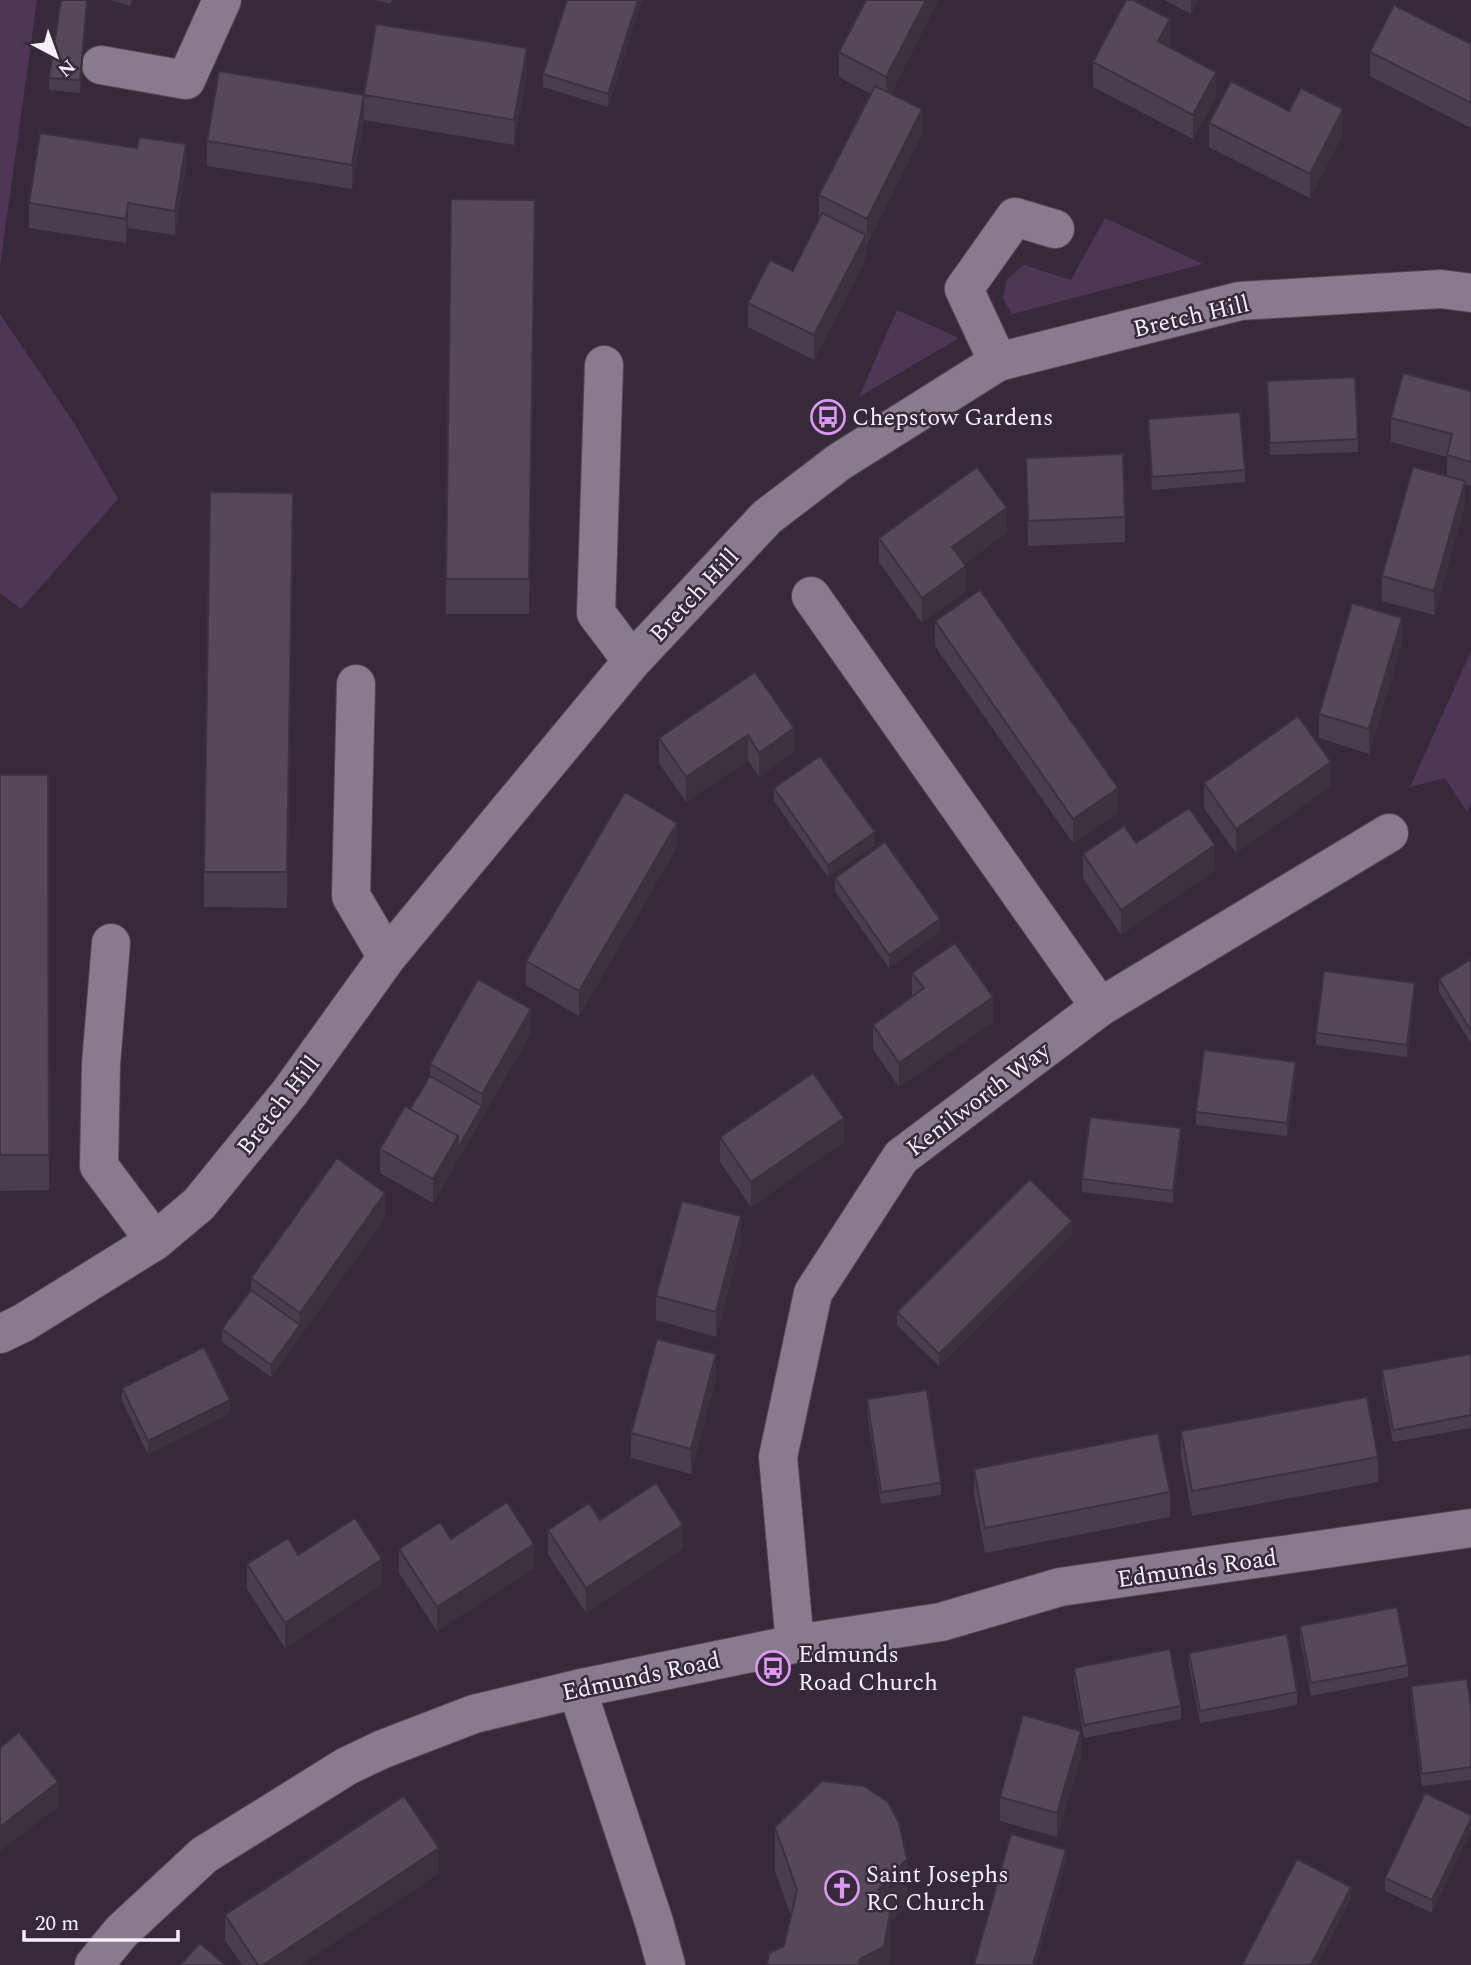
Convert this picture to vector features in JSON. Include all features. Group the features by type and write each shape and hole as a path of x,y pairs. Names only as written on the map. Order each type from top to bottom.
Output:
{"street":[{"path":"101,65 186,80 222,0"},
{"path":"998,362 964,289 1015,217 1055,229"},
{"name":"Bretch Hill","path":"0,1334 23,1323 155,1241 199,1204 290,1092 387,957 632,661 767,517 839,462 998,362 1240,301 1441,289 1471,293"},
{"name":"Bretch Hill","path":"604,365 596,613 632,661"},
{"path":"811,596 1100,1007"},
{"path":"356,684 351,896 387,957"},
{"name":"Kenilworth Way","path":"795,1644 778,1457 813,1293 901,1157 1100,1007 1389,833"},
{"path":"111,943 101,1064 99,1166 155,1241"},
{"name":"Edmunds Road","path":"93,1965 121,1932 205,1855 347,1766 474,1714 577,1689 795,1644 941,1622 1060,1587 1471,1528"},
{"path":"577,1689 666,1965"}],"shaded area":[{"path":"0,0 37,0 0,266"},
{"path":"1105,218 1203,264 1012,314 1003,298 1007,279 1024,265 1071,280"},
{"path":"897,310 959,338 859,397"},
{"path":"0,314 74,423 118,499 21,609 0,593"},
{"path":"1471,651 1471,803 1467,812 1445,778 1410,787"}],"building":[{"path":"61,0 87,0 80,80 49,78"},
{"path":"567,0 638,0 608,94 543,74"},
{"path":"866,0 926,0 886,77 839,52"},
{"path":"1126,0 1133,0 1170,19 1158,41 1216,72 1193,115 1093,62"},
{"path":"1394,5 1471,44 1471,103 1370,52"},
{"path":"376,24 527,48 514,120 364,95"},
{"path":"219,71 364,95 352,165 207,141"},
{"path":"1231,81 1289,111 1301,88 1343,109 1310,174 1209,123"},
{"path":"875,86 922,109 867,219 819,195"},
{"path":"40,133 137,148 139,137 186,144 175,211 128,203 126,219 29,203"},
{"path":"451,199 535,200 529,579 446,579"},
{"path":"822,213 866,235 814,335 748,303 770,260 793,271"},
{"path":"1403,373 1471,391 1471,462 1447,455 1452,434 1391,418"},
{"path":"1355,377 1358,439 1270,443 1267,381"},
{"path":"1240,412 1245,470 1152,477 1148,419"},
{"path":"1123,454 1125,517 1028,521 1026,458"},
{"path":"977,467 1007,508 952,547 966,566 922,598 879,538"},
{"path":"1413,467 1465,481 1434,591 1382,576"},
{"path":"210,492 293,493 287,872 204,872"},
{"path":"980,590 1118,788 1073,819 935,621"},
{"path":"1352,603 1402,618 1369,729 1319,714"},
{"path":"755,672 794,728 759,753 748,735 686,777 659,738"},
{"path":"1298,716 1331,762 1236,829 1204,783"},
{"path":"820,756 875,832 828,865 774,788"},
{"path":"0,775 48,775 49,1155 0,1155"},
{"path":"625,792 677,823 579,991 526,961"},
{"path":"1189,808 1215,845 1121,910 1083,854 1124,826 1136,843"},
{"path":"885,842 940,919 889,955 835,878"},
{"path":"955,943 993,997 899,1063 873,1025 924,988 912,973"},
{"path":"1471,959 1471,1031 1439,979"},
{"path":"1324,971 1415,983 1407,1045 1316,1033"},
{"path":"478,979 531,1009 482,1094 430,1064"},
{"path":"1204,1050 1296,1062 1287,1123 1196,1112"},
{"path":"813,1073 844,1118 751,1182 720,1137"},
{"path":"430,1076 482,1106 458,1148 458,1136 410,1109"},
{"path":"405,1106 458,1136 433,1179 380,1149"},
{"path":"1090,1117 1181,1128 1173,1191 1082,1179"},
{"path":"337,1158 385,1193 300,1313 251,1278"},
{"path":"1030,1179 1072,1221 939,1354 897,1312"},
{"path":"682,1201 741,1216 716,1312 656,1296"},
{"path":"251,1290 300,1325 271,1365 222,1329"},
{"path":"657,1339 716,1354 691,1449 631,1433"},
{"path":"204,1347 230,1400 148,1441 122,1388"},
{"path":"1471,1354 1471,1415 1393,1430 1382,1370"},
{"path":"927,1390 941,1483 881,1492 867,1399"},
{"path":"1367,1397 1378,1457 1192,1491 1181,1431"},
{"path":"1158,1433 1170,1492 985,1528 974,1469"},
{"path":"656,1483 683,1525 586,1588 548,1530 589,1503 600,1520"},
{"path":"507,1502 534,1544 437,1607 399,1549 440,1522 451,1539"},
{"path":"355,1518 382,1559 285,1623 247,1564 288,1538 298,1555"},
{"path":"1397,1607 1408,1665 1311,1683 1300,1626"},
{"path":"1287,1634 1297,1692 1200,1711 1189,1653"},
{"path":"1170,1649 1181,1706 1084,1725 1074,1668"},
{"path":"1467,1679 1471,1707 1471,1767 1422,1774 1411,1686"},
{"path":"1023,1715 1081,1731 1057,1813 1000,1797"},
{"path":"19,1732 58,1782 0,1827 0,1748"},
{"name":"Saint Josephs RC Church","path":"822,1781 864,1786 888,1802 899,1823 907,1859 878,1890 891,1907 884,1947 860,1959 859,1965 767,1965 769,1953 784,1946 797,1890 775,1827"},
{"path":"1425,1793 1471,1815 1432,1900 1385,1878"},
{"path":"404,1796 439,1848 263,1965 258,1965 225,1915"},
{"path":"1011,1834 1066,1850 1033,1965 974,1965"},
{"path":"1297,1859 1351,1887 1311,1965 1242,1965"},
{"path":"200,1943 225,1965 180,1965"}],"place":[{"name":"Chepstow Gardens","path":"828,417"},
{"name":"Edmunds Road Church","path":"773,1668"},
{"name":"Saint Josephs RC Church","path":"842,1888"}]}
